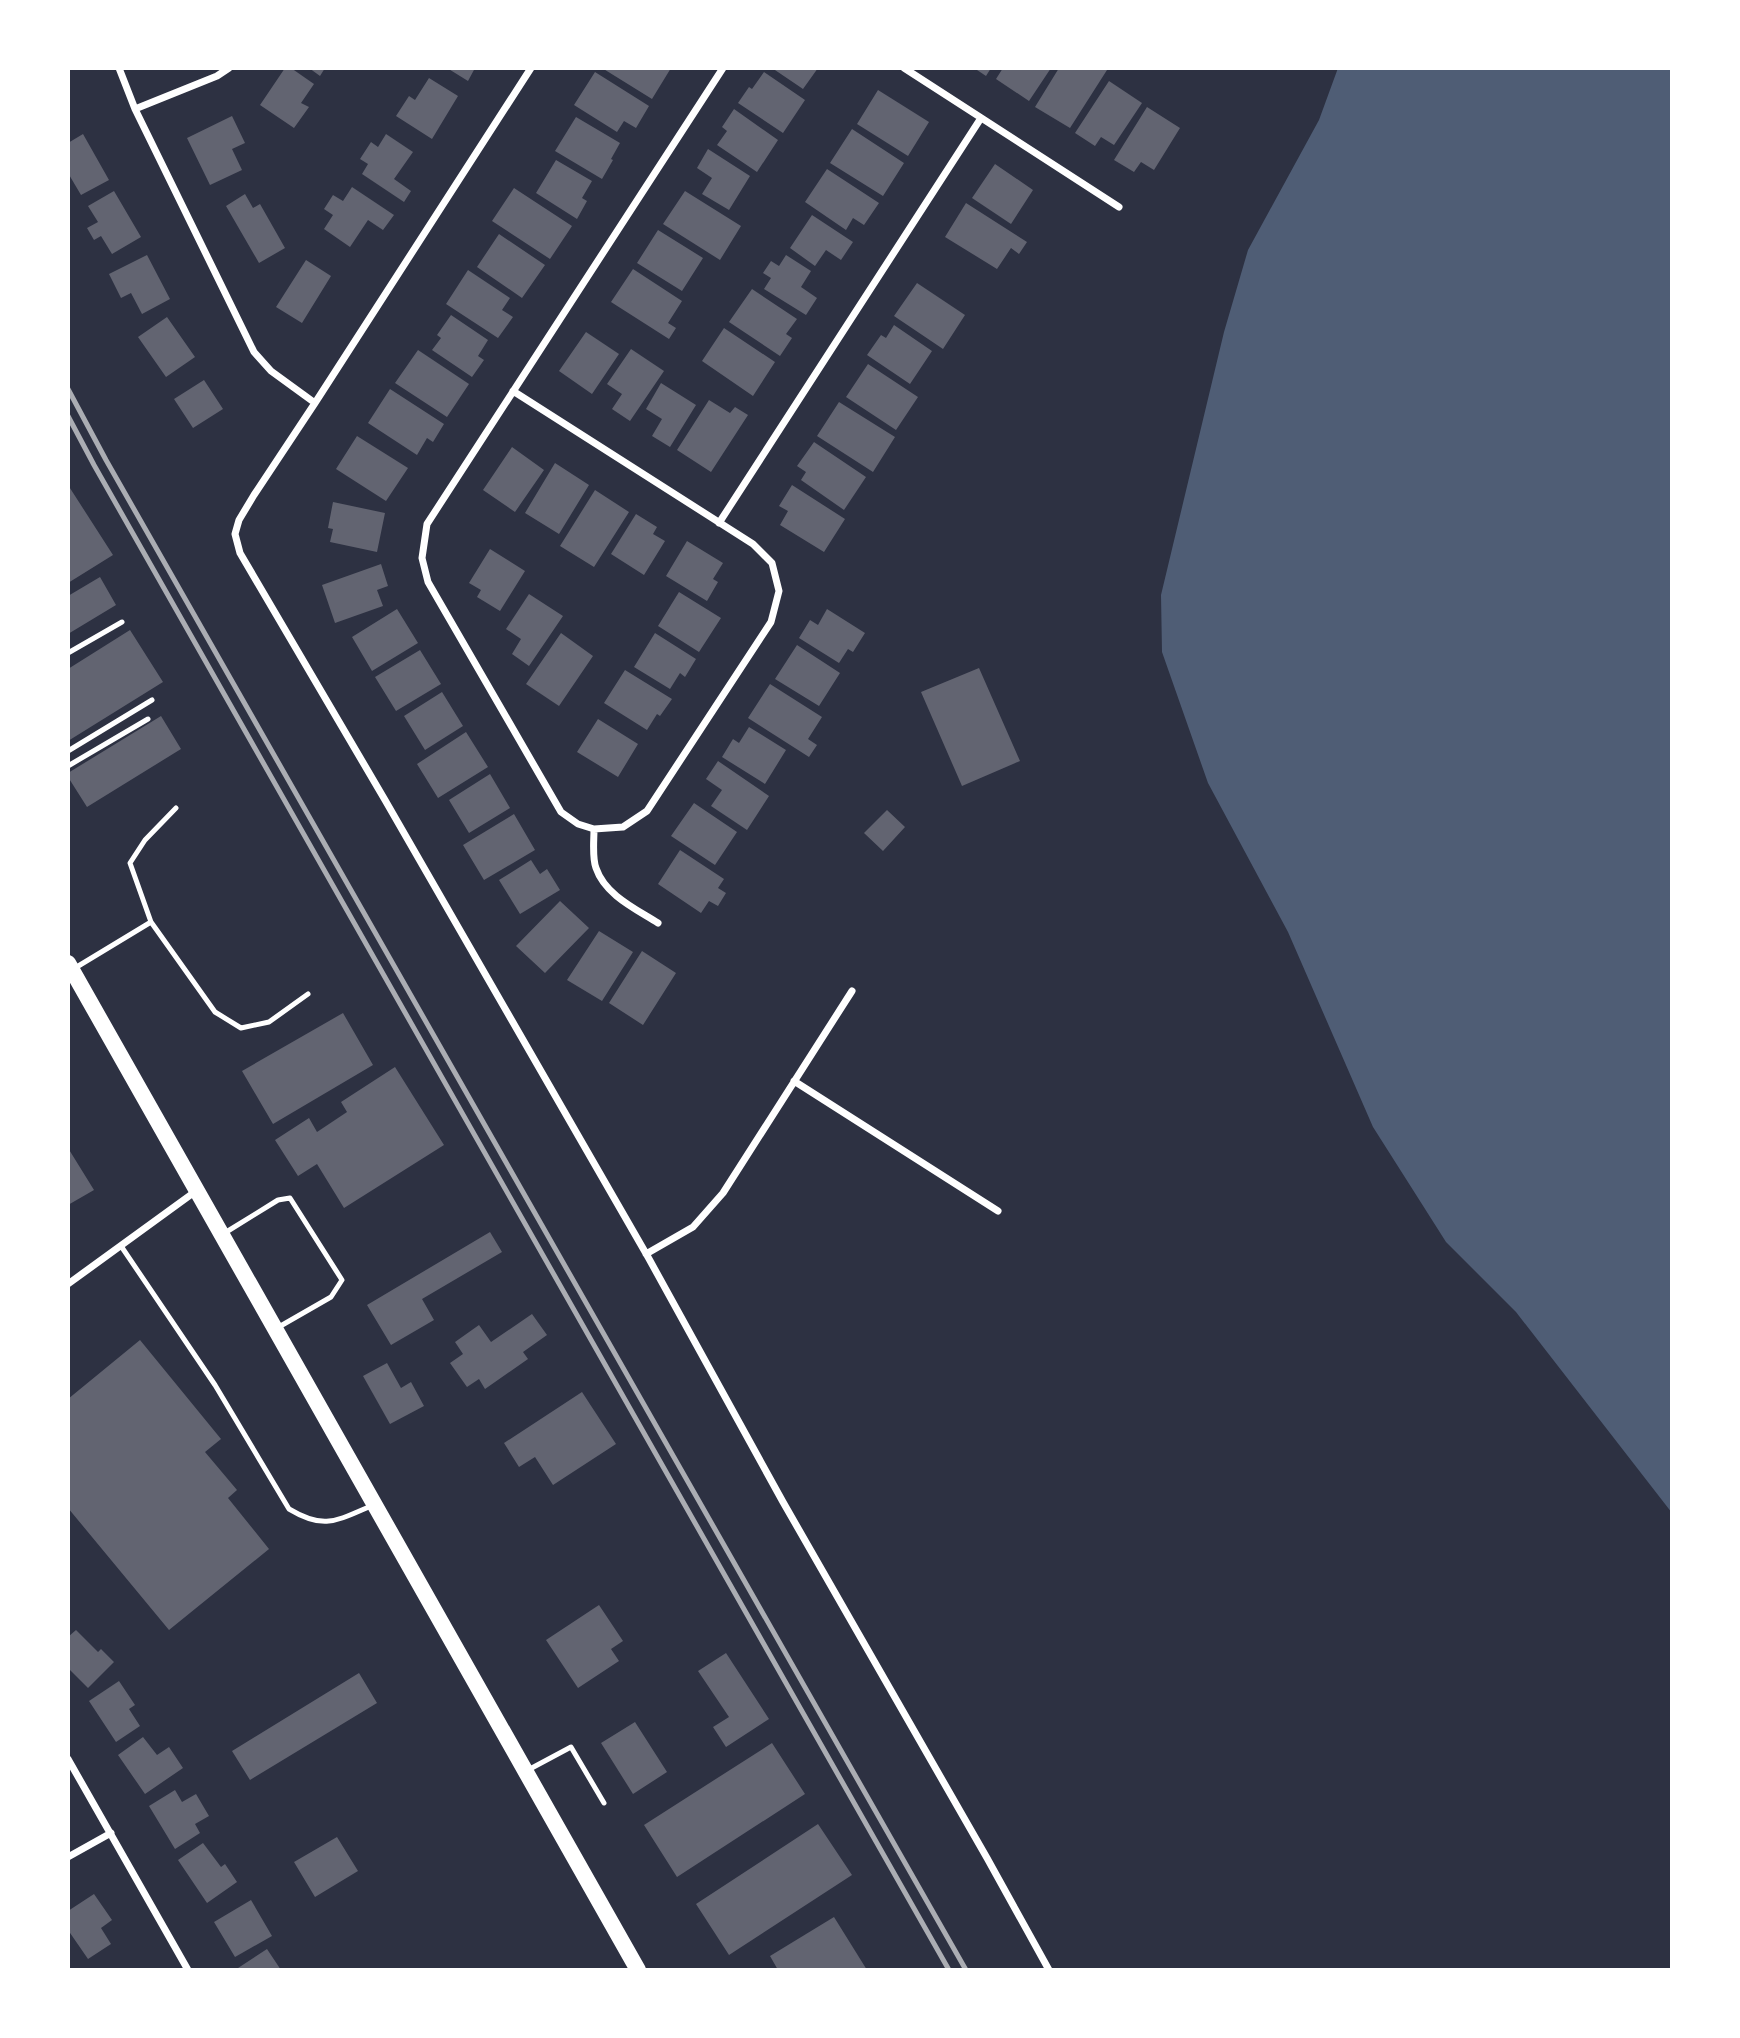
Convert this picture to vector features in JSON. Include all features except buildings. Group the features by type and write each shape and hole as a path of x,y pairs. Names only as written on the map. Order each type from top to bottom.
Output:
{"main road":[{"path":"70,966 638,1970"}],"street":[{"path":"118,68 135,109 254,352 271,371 315,403"},
{"path":"135,109 217,76 229,68"},
{"path":"531,68 239,520 235,534 240,553 646,1254 783,1503 1049,1970"},
{"path":"513,391 753,544 772,563 779,591 771,622 648,811 623,827 594,830 561,813 428,582 422,558 427,524 513,391 723,68"},
{"path":"904,68 1119,207"},
{"path":"719,523 981,118"},
{"path":"594,830 595,867 603,881 620,899 658,923"},
{"path":"646,1254 693,1227 723,1193 852,991"},
{"path":"794,1081 998,1211"},
{"path":"68,1284 196,1191"},
{"path":"68,1759 188,1970"},
{"path":"68,1857 111,1833"}],"lane":[{"path":"68,653 122,622"},
{"path":"68,751 152,700"},
{"path":"68,766 148,719"},
{"path":"176,808 145,841 130,863 151,922 215,1012 241,1028 269,1022 308,994"},
{"path":"70,966 151,922"},
{"path":"221,1235 278,1200 290,1198 342,1280 331,1297 274,1329"},
{"path":"121,1246 215,1385 289,1509 307,1520 334,1522 374,1504"},
{"path":"525,1771 571,1747 604,1803"}],"water":[{"path":"1338,68 1672,68 1672,1513 1516,1312 1446,1242 1373,1127 1288,932 1208,783 1162,652 1161,595 1224,332 1248,250 1319,120"}],"railway":[{"path":"68,389 966,1970"},
{"path":"68,416 949,1970"}]}
